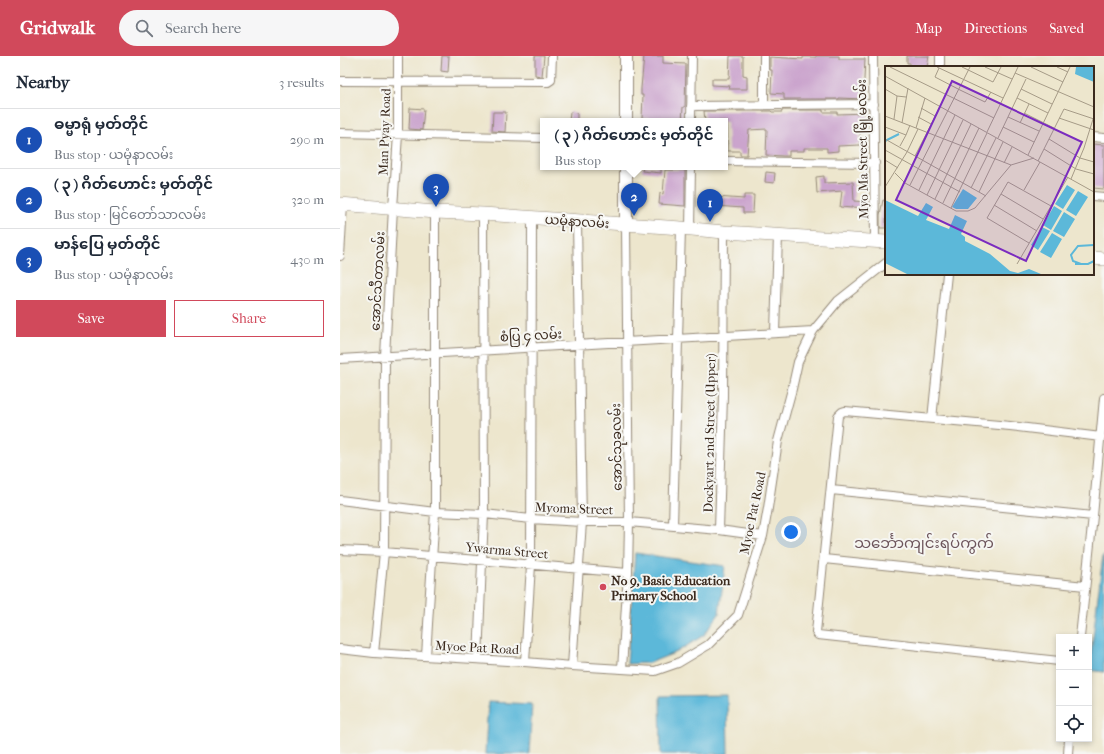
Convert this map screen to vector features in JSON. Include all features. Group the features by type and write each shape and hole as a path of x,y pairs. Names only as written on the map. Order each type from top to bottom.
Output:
{"main road":[{"path":"626,56 626,118"},
{"path":"626,170 626,225"},
{"name":"ယမုံနာလမ်း","path":"342,204 436,212 881,242"},
{"path":"1094,258 1104,259"}],"street":[{"name":"Man Pyay Road","path":"393,208 398,134 398,56"},
{"path":"340,81 548,82 551,80 552,76 552,56"},
{"path":"691,118 692,56"},
{"path":"764,56 764,105"},
{"name":"Myo Ma Street မြို့မလမ်း","path":"873,56 874,163 881,242"},
{"path":"691,106 874,104"},
{"path":"340,133 540,138"},
{"path":"1094,137 1104,138"},
{"path":"728,161 874,163"},
{"path":"674,526 678,338 691,170"},
{"path":"1094,196 1104,197"},
{"path":"340,256 342,204"},
{"name":"အောင်သီတာလမ်း","path":"374,653 384,552 385,356 393,208"},
{"path":"426,656 435,512 436,212"},
{"path":"478,659 484,514 483,214"},
{"path":"525,662 532,565 532,218"},
{"path":"572,666 582,522 577,221"},
{"name":"အောင်သုခလမ်း","path":"622,669 628,573 629,522 626,225"},
{"name":"Dockyart 2nd Street (Upper)","path":"719,530 723,396 724,232"},
{"path":"775,333 778,235"},
{"name":"Myoe Pat Road","path":"340,649 374,653 655,671 678,663 708,645 738,615 762,536 768,508 778,441 798,362 813,330 838,301 885,264"},
{"path":"932,419 947,275"},
{"name":"စံပြ ၄ လမ်း","path":"340,359 813,330"},
{"path":"1080,634 1104,398"},
{"path":"1056,662 820,636 816,632 838,416 845,411 1010,426 1100,437"},
{"path":"831,490 1093,516"},
{"name":"Myoma Street","path":"340,500 435,512 484,514 582,522 629,522 719,530 762,536"},
{"name":"Ywarma Street","path":"340,550 384,552 628,573"},
{"path":"824,559 1085,586"},
{"path":"1068,754 1070,742"}],"water":[{"path":"635,553 725,566 719,614 704,635 677,652 649,663 627,664"},
{"path":"1104,555 1104,672 1092,670 1092,645"},
{"path":"727,695 728,754 661,754 660,696"},
{"path":"488,702 532,704 529,754 485,754"}],"building":[{"path":"442,56 449,56 448,72 441,71"},
{"path":"535,56 544,56 542,76 535,75"},
{"path":"644,56 663,56 663,63 686,64 685,107 683,107 682,118 642,118 643,95 641,95"},
{"path":"730,56 743,56 743,75 747,76 747,89 729,89 730,86 712,85 712,79 729,79"},
{"path":"839,56 839,59 865,59 863,99 784,99 784,94 771,93 772,70 770,70 770,57 803,59 803,57"},
{"path":"907,56 929,56 927,66 910,66 910,63 907,63"},
{"path":"410,108 424,109 422,130 409,129"},
{"path":"782,110 823,110 823,112 837,112 837,114 868,113 868,119 866,119 866,132 860,132 860,145 838,146 838,151 827,152 827,148 804,148 804,151 789,151 789,156 783,156 766,155 767,129 749,130 747,155 740,155 740,151 728,151 728,118 705,118 704,111 782,112"},
{"path":"493,112 506,112 505,132 492,131"},
{"path":"570,112 577,113 577,118 569,118"},
{"path":"1094,144 1104,145 1104,189 1094,188"},
{"path":"661,170 661,173 642,171"},
{"path":"665,170 685,170 685,206 659,204 660,193 663,194"},
{"path":"766,172 775,173 774,183 765,182"},
{"path":"824,176 824,183 853,182 854,201 866,202 866,208 840,207 842,191 817,193 816,177"},
{"path":"744,195 754,195 753,213 743,213 743,208 701,205 702,196 744,199"},
{"path":"883,200 885,201 885,228 880,228 880,215"}],"place":[{"name":"မာန်ပြေ မှတ်တိုင်","path":"436,207"},
{"name":"( ၃ ) ဂိတ်ဟောင်း မှတ်တိုင်","path":"634,216"},
{"name":"ဓမ္မာရုံ မှတ်တိုင်","path":"710,222"},
{"name":"No 9, Basic Education Primary School","path":"603,587"}],"district":[{"name":"သင်္ဘောကျင်းရပ်ကွက်","path":"924,543"}]}
